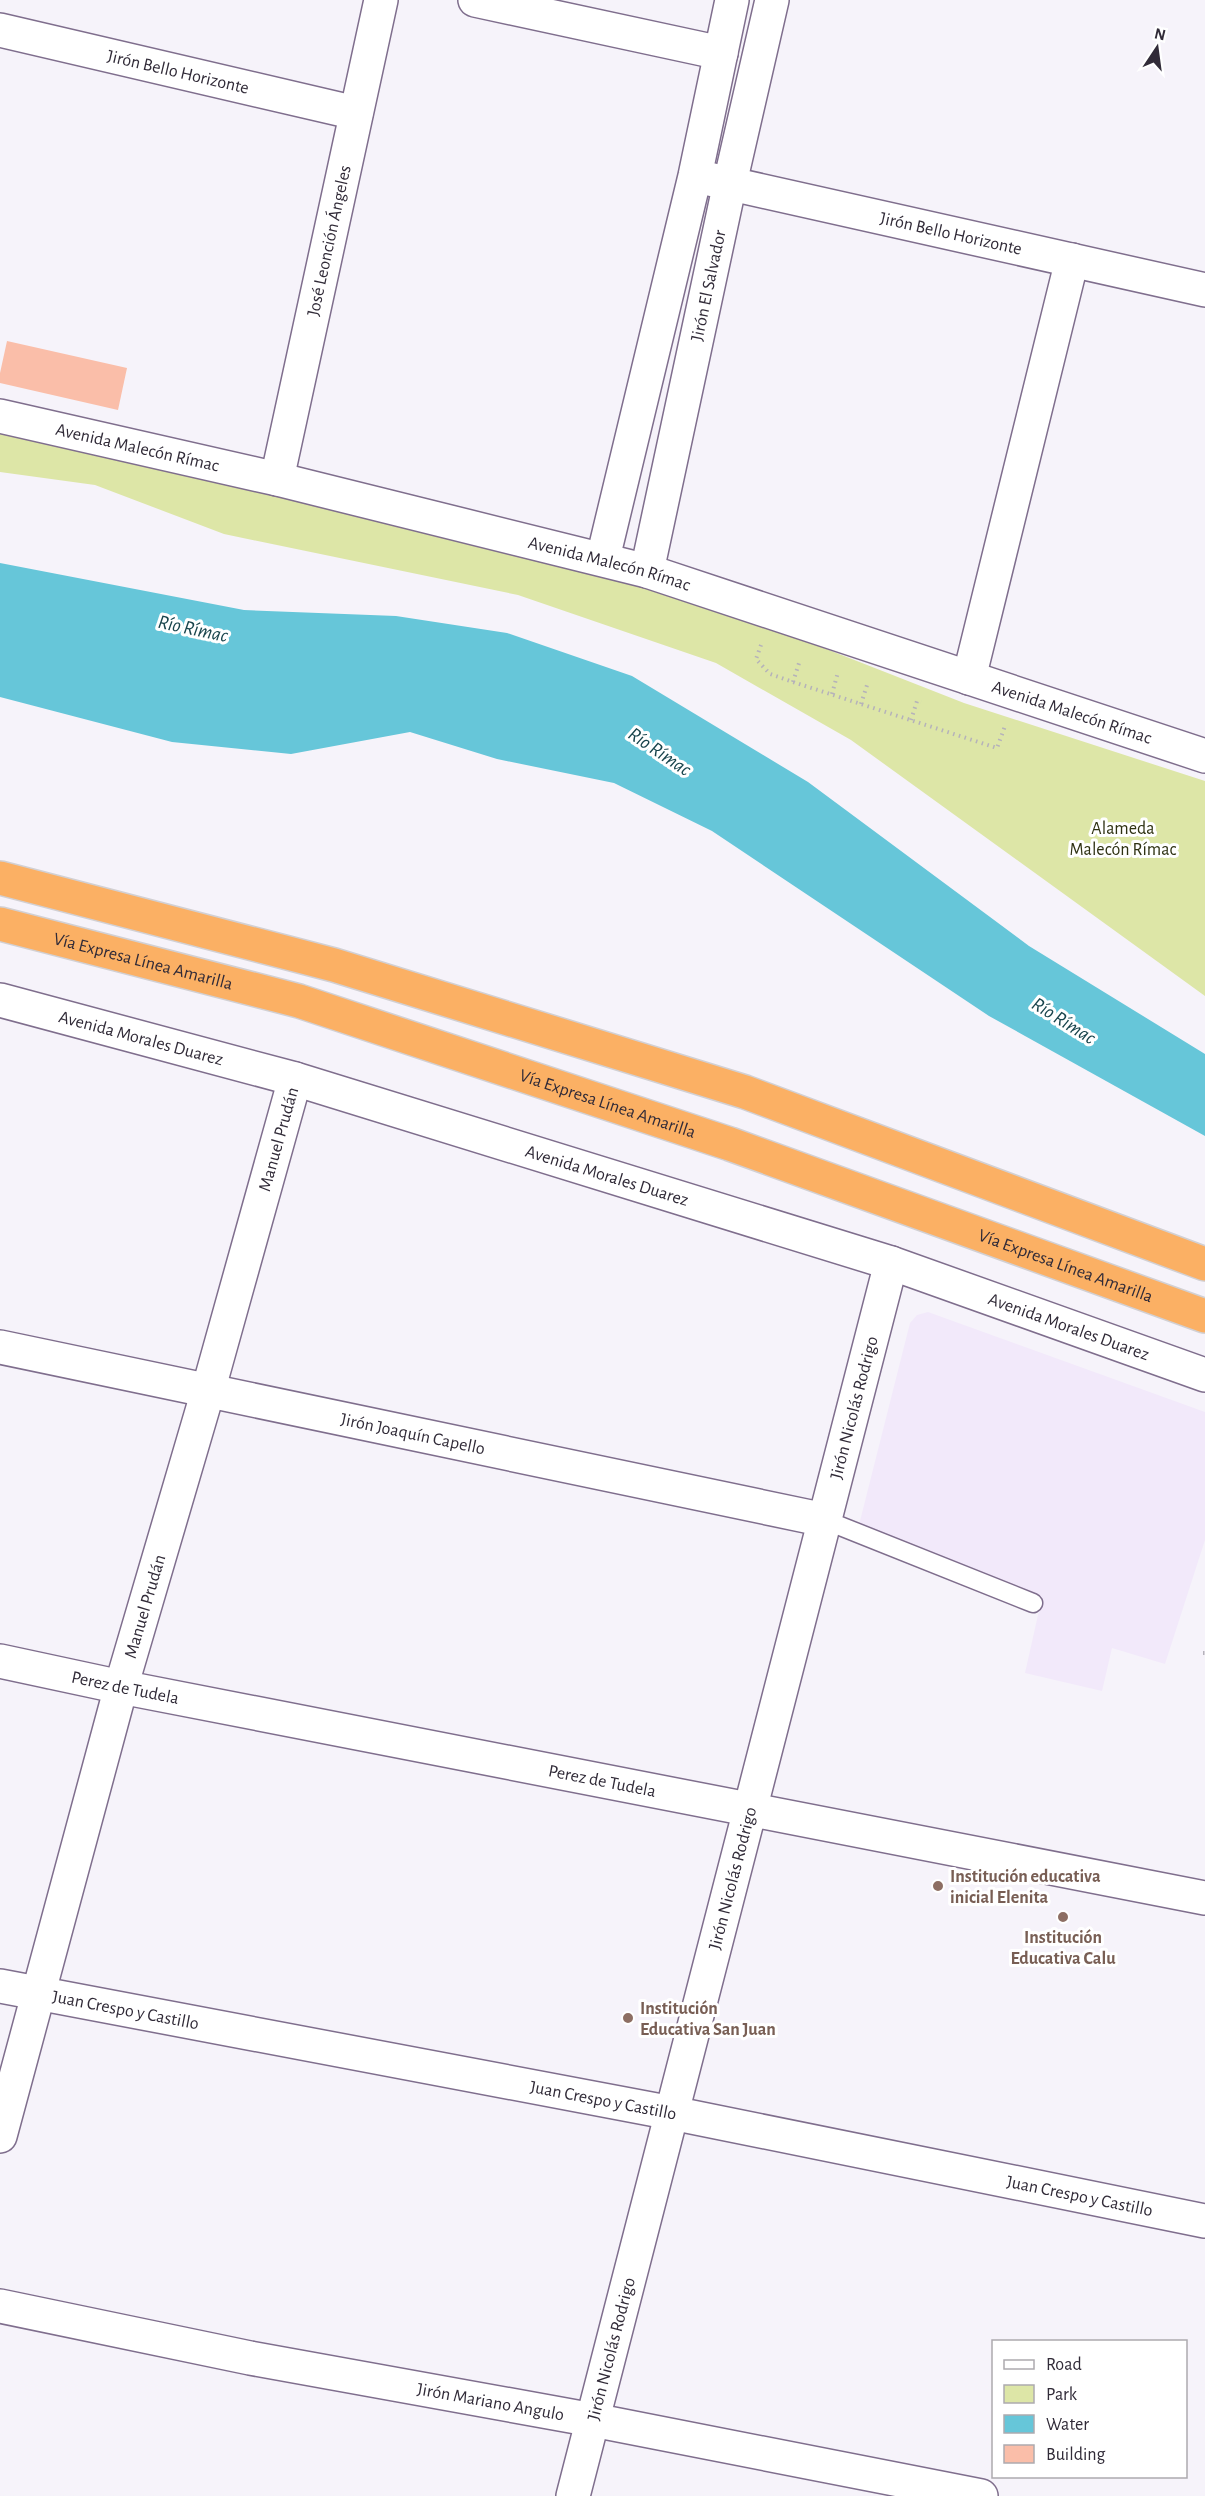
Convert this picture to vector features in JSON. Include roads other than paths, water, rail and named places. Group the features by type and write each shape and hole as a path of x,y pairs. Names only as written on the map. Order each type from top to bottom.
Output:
{"highway":[{"path":"0,878 334,965 745,1092 1205,1264"},
{"name":"Vía Expresa Línea Amarilla","path":"0,924 299,1001 730,1144 1205,1316"}],"street":[{"name":"José Leonción Ángeles","path":"277,479 381,0"},
{"path":"475,0 721,53"},
{"name":"Jirón El Salvador","path":"603,558 695,176 732,0"},
{"name":"Jirón El Salvador","path":"647,571 730,183 772,0"},
{"name":"Jirón Bello Horizonte","path":"0,30 356,113"},
{"name":"Jirón Bello Horizonte","path":"695,176 1205,290"},
{"path":"969,678 1072,260"},
{"name":"Avenida Malecón Rímac","path":"0,416 277,479 603,558 1205,756"},
{"name":"Avenida Morales Duarez","path":"0,1000 295,1079 891,1263 1205,1375"},
{"name":"Manuel Prudán","path":"0,2136 121,1687 208,1391 295,1079"},
{"name":"Jirón Nicolás Rodrigo","path":"573,2496 891,1263"},
{"name":"Jirón Joaquín Capello","path":"0,1347 825,1520"},
{"name":"Perez de Tudela","path":"0,1661 121,1687 1205,1898"},
{"name":"Juan Crespo y Castillo","path":"0,1986 672,2113 1205,2221"},
{"name":"Jirón Mariano Angulo","path":"0,2306 250,2358 592,2420 981,2496"}],"lane":[{"path":"825,1520 1033,1603"}],"water":[{"name":"Río Rímac","path":"0,563 244,610 396,616 507,633 632,676 808,782 1029,946 1205,1054 1205,1136 989,1016 712,831 614,783 497,759 410,732 291,754 172,742 0,697"}],"place":[{"name":"Institución educativa inicial Elenita","path":"938,1886"},
{"name":"Institución Educativa Calu","path":"1063,1917"},
{"name":"Institución Educativa San Juan","path":"628,2018"}],"park label":[{"name":"Alameda Malecón Rímac","path":"1123,838"}]}
